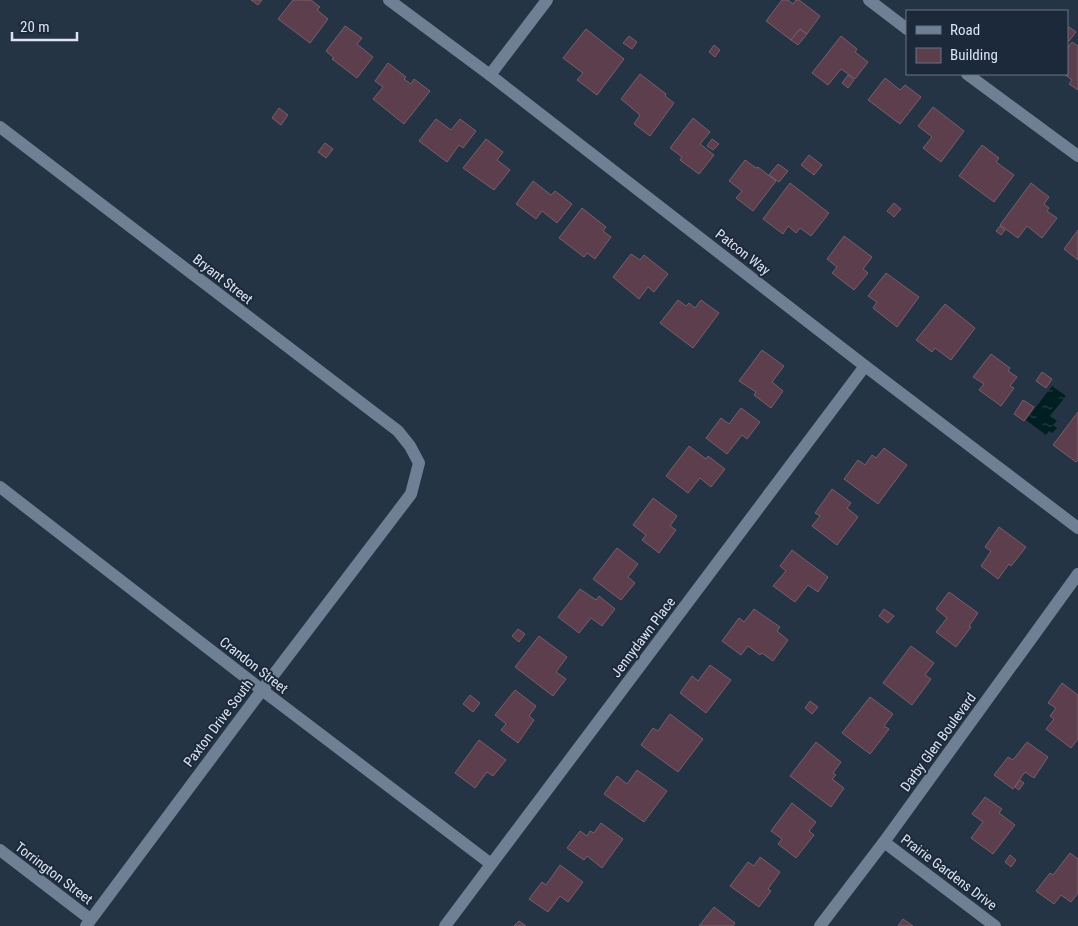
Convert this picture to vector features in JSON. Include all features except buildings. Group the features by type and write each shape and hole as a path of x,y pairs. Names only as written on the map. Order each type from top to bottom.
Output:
{"street":[{"name":"Patcon Way","path":"389,0 490,75 865,366 1078,528"},
{"path":"490,75 547,0"},
{"path":"868,0 906,27"},
{"path":"968,75 1078,156"},
{"name":"Bryant Street","path":"0,127 398,432 410,446 419,462"},
{"name":"Jennydawn Place","path":"445,926 865,366"},
{"name":"Paxton Drive South","path":"88,923 262,690 412,494 419,462"},
{"name":"Crandon Street","path":"0,487 491,864"},
{"name":"Darby Glen Boulevard","path":"820,926 884,842 1078,574"},
{"name":"Prairie Gardens Drive","path":"884,842 995,926"},
{"name":"Torrington Street","path":"0,850 88,923"}],"water":[{"path":"1052,386 1066,396 1050,416 1057,421 1053,425 1057,428 1052,433 1049,431 1046,435 1026,420"}]}
